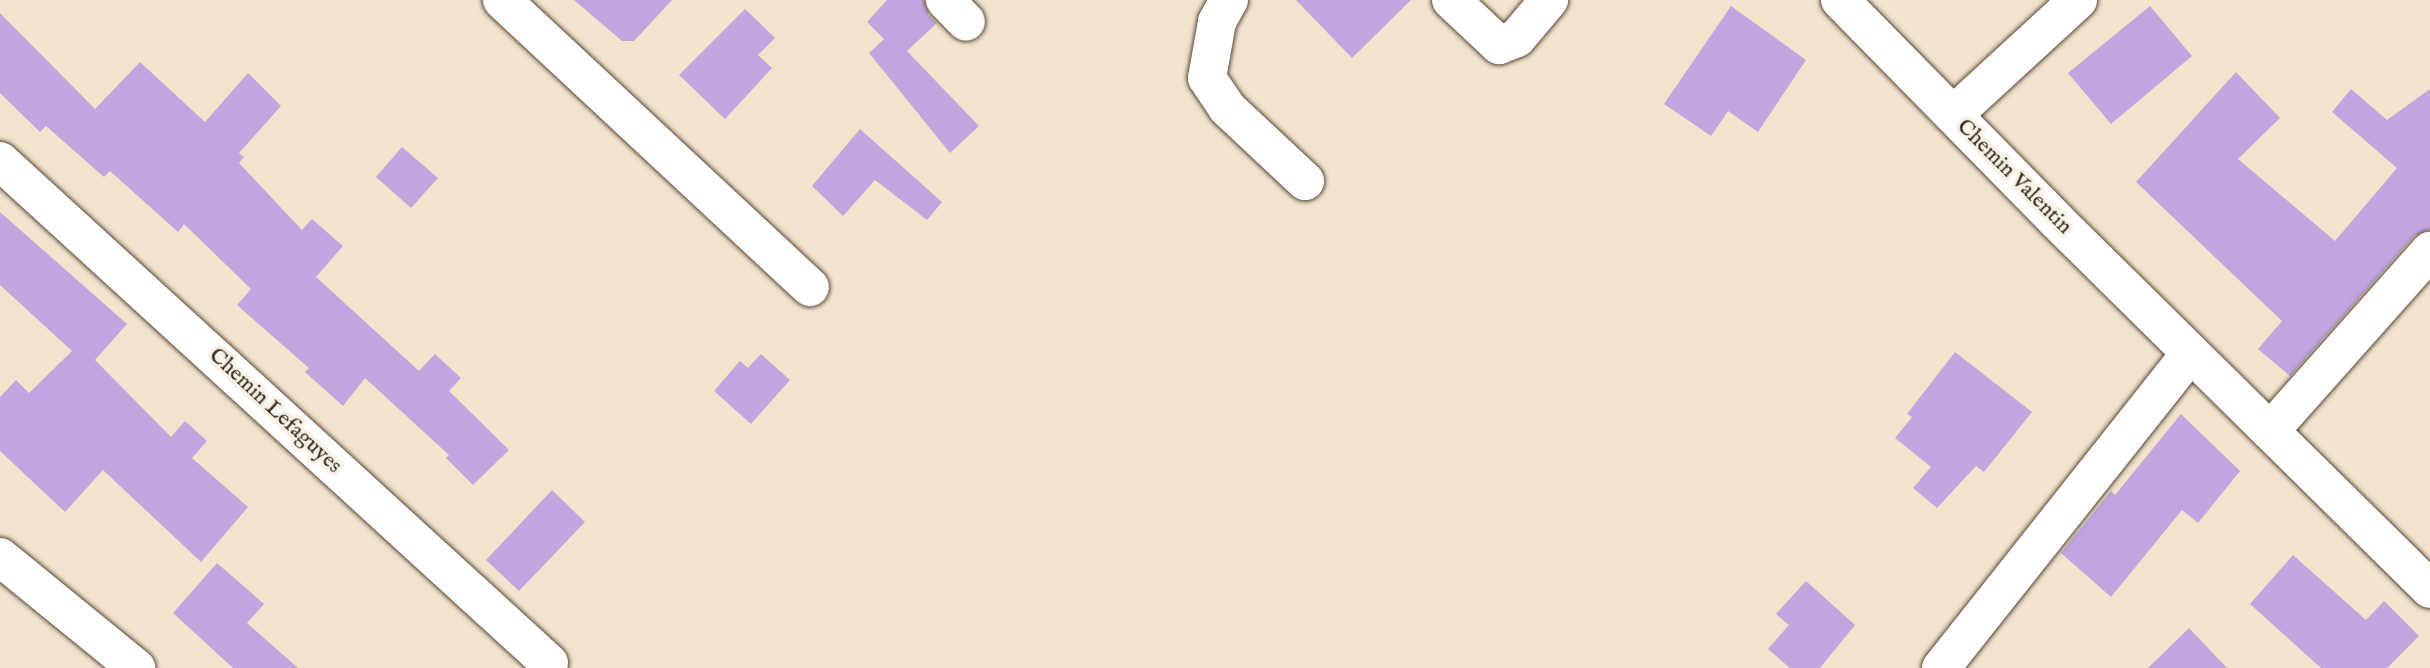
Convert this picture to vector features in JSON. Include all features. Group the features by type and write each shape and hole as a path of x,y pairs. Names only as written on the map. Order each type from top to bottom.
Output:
{"street":[{"path":"502,0 810,287"},
{"path":"1229,0 1217,22 1207,78 1227,108 1305,181"},
{"path":"1451,0 1499,45 1517,38 1549,0"},
{"name":"Chemin Valentin","path":"1840,0 2430,589"},
{"path":"1953,115 2078,0"},
{"name":"Chemin Lefaguyes","path":"0,161 549,663"},
{"path":"2270,431 2430,251"},
{"path":"1941,668 2191,353"},
{"path":"0,557 136,668"}],"building":[{"path":"574,0 672,0 634,41 622,41"},
{"path":"887,0 924,0 929,15 937,23 907,51 979,126 950,153 869,53 884,39 867,22"},
{"path":"1296,0 1411,0 1352,58"},
{"path":"1731,6 1806,60 1758,132 1728,111 1711,136 1664,104"},
{"path":"2150,6 2192,56 2111,124 2068,73"},
{"path":"745,9 775,38 758,55 772,68 725,119 679,75"},
{"path":"0,13 95,109 140,62 205,122 248,73 281,106 239,153 244,157 239,163 302,230 312,219 343,246 316,277 419,371 435,354 461,378 449,391 509,450 473,485 446,458 449,455 365,378 343,406 305,372 309,368 237,305 251,289 184,224 178,232 110,171 104,177 46,126 40,132 0,93"},
{"path":"2236,72 2280,118 2238,159 2335,241 2397,168 2332,112 2351,89 2387,120 2430,89 2430,229 2414,236 2290,376 2258,349 2282,321 2136,182"},
{"path":"860,129 942,202 927,220 875,180 843,216 812,186"},
{"path":"402,147 438,178 411,208 376,177"},
{"path":"0,212 127,324 95,360 171,437 185,421 207,441 192,458 248,507 201,562 103,470 65,512 0,451 0,397 16,380 29,393 72,351 0,285"},
{"path":"1955,352 2032,412 1984,472 1976,466 1937,508 1913,488 1931,467 1895,438 1912,417 1907,414"},
{"path":"761,354 790,380 751,424 714,391 740,361 748,368"},
{"path":"2181,414 2240,471 2198,523 2182,510 2111,597 2061,553 2111,491 2115,495"},
{"path":"552,490 585,522 519,591 486,560"},
{"path":"2293,555 2366,620 2384,601 2419,636 2387,668 2321,668 2250,604"},
{"path":"217,563 264,604 247,623 298,668 233,668 173,613"},
{"path":"1806,581 1855,625 1820,668 1790,668 1768,649 1789,625 1776,614"},
{"path":"2189,628 2227,668 2148,668"}]}
